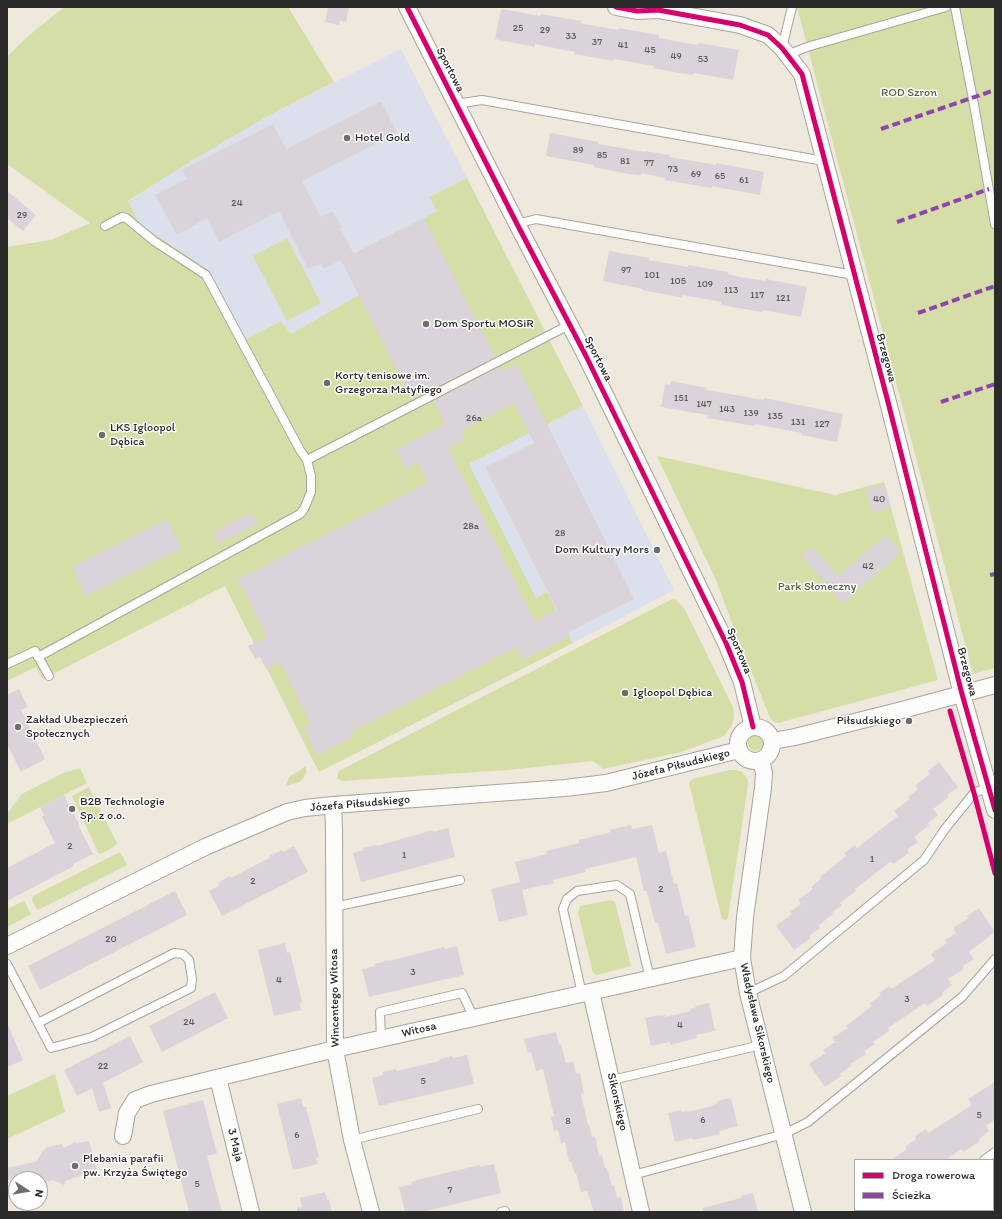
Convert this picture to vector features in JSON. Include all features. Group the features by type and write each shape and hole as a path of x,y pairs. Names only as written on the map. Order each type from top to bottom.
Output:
{"street":[{"name":"Sportowa","path":"407,7 516,224 584,354 726,643 742,682 753,727"},
{"path":"616,7 637,11 657,9"},
{"name":"Brzegowa","path":"657,9 740,25 768,36 785,52 802,74 962,694 995,810"},
{"path":"772,741 859,721 995,685"},
{"path":"748,728 763,728 771,736 772,741 770,752 762,760 756,761 746,758 739,750 738,740 740,735 748,728"},
{"name":"Józefa Piłsudskiego","path":"7,946 199,850 287,812 332,805 487,794 606,783 739,750"},
{"name":"Władysława Sikorskiego","path":"762,760 764,773 763,788 745,917 742,958 748,993 803,1212"},
{"name":"Wincentego Witosa","path":"332,805 334,1049 352,1140 371,1212"},
{"name":"Witosa","path":"123,1136 127,1113 135,1100 151,1094 334,1049 742,958"},
{"name":"Sikorskiego","path":"586,993 612,1080 641,1212"},
{"name":"3 Maja","path":"218,1078 252,1212"}],"lane":[{"path":"792,7 785,52 808,48 946,7"},
{"path":"955,7 974,99 995,224"},
{"path":"456,104 482,100 824,161"},
{"path":"38,657 300,514 308,501 312,485 310,468 307,460 300,450 206,275 154,241 126,218 122,217 105,226"},
{"path":"516,224 536,219 854,275"},
{"path":"307,460 569,325"},
{"path":"7,664 35,651 49,676"},
{"path":"748,993 784,976 924,860 945,829 974,793 989,787"},
{"path":"334,907 460,880"},
{"path":"586,993 563,909 566,899 577,891 617,885 630,894 650,979"},
{"path":"7,964 51,1048 92,1037 190,988 192,979 189,960 183,954 174,953 38,1022"},
{"path":"633,1175 784,1134 808,1122 962,997 995,959"},
{"path":"381,1039 380,1012 462,993 474,1018"},
{"path":"612,1080 761,1045"},
{"path":"352,1140 478,1109"},
{"path":"985,1159 995,1152"}],"shaded area":[{"path":"401,49 467,178 429,197 437,211 359,295 291,334 281,321 245,340 208,270 140,224 128,202 193,160 268,116"},
{"path":"583,406 674,590 573,643 547,592 536,598 469,464"}],"green space":[{"path":"64,7 288,7 334,82 268,116 193,160 128,201 140,224 208,270 245,340 281,321 291,334 359,295 341,260 437,211 429,197 467,178 583,406 469,464 536,598 547,592 573,643 319,772 225,586 43,679 36,667 7,681 7,247 51,240 90,223 7,164 7,57 26,38"},
{"name":"ROD Szron","path":"797,7 995,7 995,668 973,674"},
{"path":"287,238 321,303 287,321 253,256"},
{"name":"Park Słoneczny","path":"657,456 835,495 884,482 938,680 778,723 771,720 716,580"},
{"path":"674,598 684,608 733,707 734,716 732,725 724,736 681,752 603,769 593,761 507,770 342,781 337,778 339,771"},
{"path":"756,735 762,737 764,743 762,749 756,751 750,749 748,743 750,737"},
{"path":"306,766 306,773 303,779 299,782 286,786 289,777"},
{"path":"80,768 87,783 7,824 7,814 22,794 61,774"},
{"path":"730,770 742,772 748,780 748,785 728,918 725,920 722,919 689,783 692,779"},
{"path":"89,787 117,843 115,846 101,854 99,854 72,796"},
{"path":"120,852 127,865 38,910 32,901 33,896"},
{"path":"611,900 615,902 631,966 597,975 593,973 578,913 580,906"},
{"path":"24,901 31,914 7,927 7,909"},
{"path":"55,1074 65,1112 7,1139 7,1096"}],"building":[{"path":"328,7 349,7 346,22 340,21 339,25 325,22"},
{"path":"501,9 581,21 580,23 606,28 619,30 619,28 659,35 659,38 685,43 698,45 698,43 739,50 733,80 693,73 693,75 679,73 653,68 654,66 575,54 575,52 535,44 535,47 495,39"},
{"path":"381,101 397,133 302,181 321,217 333,211 342,228 340,229 354,254 424,218 495,357 429,391 426,387 410,395 341,260 323,269 320,264 308,269 279,211 219,242 207,218 177,235 155,195 187,179 182,170 273,124 286,149"},
{"path":"550,133 598,142 598,144 669,155 669,157 716,165 716,163 764,172 760,195 712,186 712,188 665,180 665,178 641,173 641,175 629,174 594,167 594,165 546,156"},
{"path":"7,191 36,215 23,231 7,218"},
{"path":"609,251 688,267 688,265 728,272 728,274 740,277 766,281 766,279 807,287 801,317 721,305 721,302 683,295 683,298 603,281"},
{"path":"517,364 634,599 569,632 570,636 523,660 517,647 352,731 354,736 317,755 304,728 311,725 280,662 266,669 260,657 255,659 248,646 267,637 238,579 428,483 418,463 406,469 396,450 445,424 434,401 500,367 503,371","holes":["514,403 534,443 485,467 557,610 535,622 448,448 464,439 460,431"]},
{"path":"671,381 707,388 707,390 764,400 764,398 843,414 837,442 802,435 802,433 755,424 754,426 707,418 708,415 661,407 665,384 670,385"},
{"path":"885,485 891,508 872,512 866,491"},
{"path":"251,513 258,524 218,543 213,532"},
{"path":"167,519 182,548 86,596 72,567"},
{"path":"886,535 901,552 843,604 802,556 812,547 838,576"},
{"name":"Zakład Ubezpieczeń Społecznych","path":"19,689 28,707 21,710 45,759 21,772 7,744 7,695"},
{"path":"939,762 958,787 947,795 949,797 933,809 938,815 928,823 929,825 914,837 918,842 907,850 909,853 893,864 891,861 855,889 856,891 840,903 842,905 832,912 833,914 818,926 820,928 809,936 811,938 794,950 776,926 792,914 790,912 801,904 798,900 813,889 811,887 821,879 820,877 846,856 844,853 855,845 857,848 898,816 894,811 910,799 908,797 918,789 915,786 930,774 928,771"},
{"path":"64,795 93,854 73,864 74,866 7,901 7,868 55,843 42,817 44,815 40,807"},
{"path":"631,825 632,829 652,825 659,853 666,851 674,884 677,883 685,916 688,915 696,947 666,954 658,923 655,923 647,891 644,891 636,857 585,869 586,872 553,880 554,883 522,890 515,862 547,854 546,851 579,843 579,840"},
{"path":"448,828 455,857 361,882 353,853 364,850 363,848 377,846 432,830 433,832"},
{"path":"294,846 308,872 222,916 209,891 220,885 218,883 230,876 231,878 269,858 269,856 282,850 283,852"},
{"path":"520,882 528,915 499,922 491,889"},
{"path":"175,891 187,915 40,990 28,966"},
{"path":"979,908 995,932 969,952 974,959 963,966 964,969 948,979 952,985 942,993 943,995 927,1006 925,1003 888,1028 889,1031 873,1042 875,1044 864,1051 866,1054 850,1064 851,1066 840,1074 841,1076 825,1087 809,1064 826,1053 823,1050 835,1042 832,1038 848,1028 846,1026 872,1006 870,1003 881,995 879,993 890,986 891,989 935,960 931,954 947,943 945,940 956,933 953,928 969,918 967,916"},
{"path":"285,943 287,953 290,952 302,1002 299,1003 301,1010 274,1016 258,950"},
{"path":"457,946 464,975 369,997 362,969 375,966 375,964 388,960 389,961 444,947 445,949"},
{"path":"215,992 228,1018 162,1052 149,1026"},
{"path":"709,1003 715,1031 696,1035 697,1038 671,1045 670,1042 651,1046 645,1018 659,1015 665,1015 665,1017 691,1011 690,1009 696,1008 695,1006"},
{"path":"7,1023 23,1060 7,1067"},
{"path":"556,1032 566,1063 573,1061 576,1074 580,1073 584,1093 581,1094 588,1125 592,1137 595,1136 599,1156 602,1155 612,1186 614,1185 617,1198 621,1197 624,1212 594,1212 587,1191 581,1192 576,1173 575,1174 571,1161 569,1161 565,1142 561,1143 558,1130 554,1131 551,1117 554,1116 543,1069 536,1071 531,1052 528,1053 524,1039"},
{"path":"130,1036 143,1062 103,1083 111,1108 99,1112 92,1088 77,1096 64,1070"},
{"path":"467,1055 474,1084 379,1106 372,1078 383,1075 382,1072 396,1069 397,1071 440,1061 439,1059 452,1056 453,1058"},
{"path":"995,1082 995,1119 986,1126 989,1131 979,1139 980,1141 963,1152 961,1149 946,1159 892,1159 907,1149 905,1147 916,1139 915,1136 926,1129 928,1133 972,1105 968,1099"},
{"path":"301,1098 303,1107 306,1107 319,1157 316,1158 318,1164 293,1170 277,1104"},
{"path":"731,1098 738,1126 719,1131 720,1134 675,1142 668,1113 681,1110 681,1112 688,1112 712,1106 718,1103 717,1101"},
{"path":"203,1100 217,1153 207,1156 222,1212 189,1212 163,1111"},
{"name":"Plebania parafii pw. Krzyża Świętego","path":"89,1141 98,1173 84,1178 83,1175 65,1181 64,1185 53,1180 48,1182 48,1171 8,1171 7,1179 7,1168 36,1162 47,1147 62,1144 64,1148 75,1142"},
{"path":"494,1164 501,1193 422,1212 405,1212 399,1187 412,1184 411,1182 425,1178 480,1165 480,1167"},
{"path":"325,1192 327,1200 329,1199 332,1212 297,1212 297,1208 302,1207 300,1198"},
{"path":"753,1193 758,1212 704,1212 703,1208 741,1198 740,1196"}],"marked path":[{"path":"881,129 995,90"},
{"path":"897,222 989,189"},
{"path":"918,313 995,286"},
{"path":"941,402 995,384"},
{"path":"990,575 995,574"}],"cycle path":[{"path":"407,7 585,354 726,643 742,682 753,727"},
{"path":"616,7 637,11 658,10 740,25 768,35 782,48 802,74 888,402 962,694 995,810"},
{"path":"950,711 995,873"}],"place":[{"name":"Hotel Gold","path":"347,138"},
{"name":"Dom Sportu MOSiR","path":"426,324"},
{"name":"Korty tenisowe im. Grzegorza Matyfiego","path":"327,383"},
{"name":"LKS Igloopol Dębica","path":"102,435"},
{"name":"Dom Kultury Mors","path":"657,550"},
{"name":"Igloopol Dębica","path":"625,693"},
{"name":"Piłsudskiego","path":"909,721"},
{"name":"Zakład Ubezpieczeń Społecznych","path":"18,727"},
{"name":"B2B Technologie Sp. z o.o.","path":"72,809"},
{"name":"Plebania parafii pw. Krzyża Świętego","path":"75,1166"}]}
